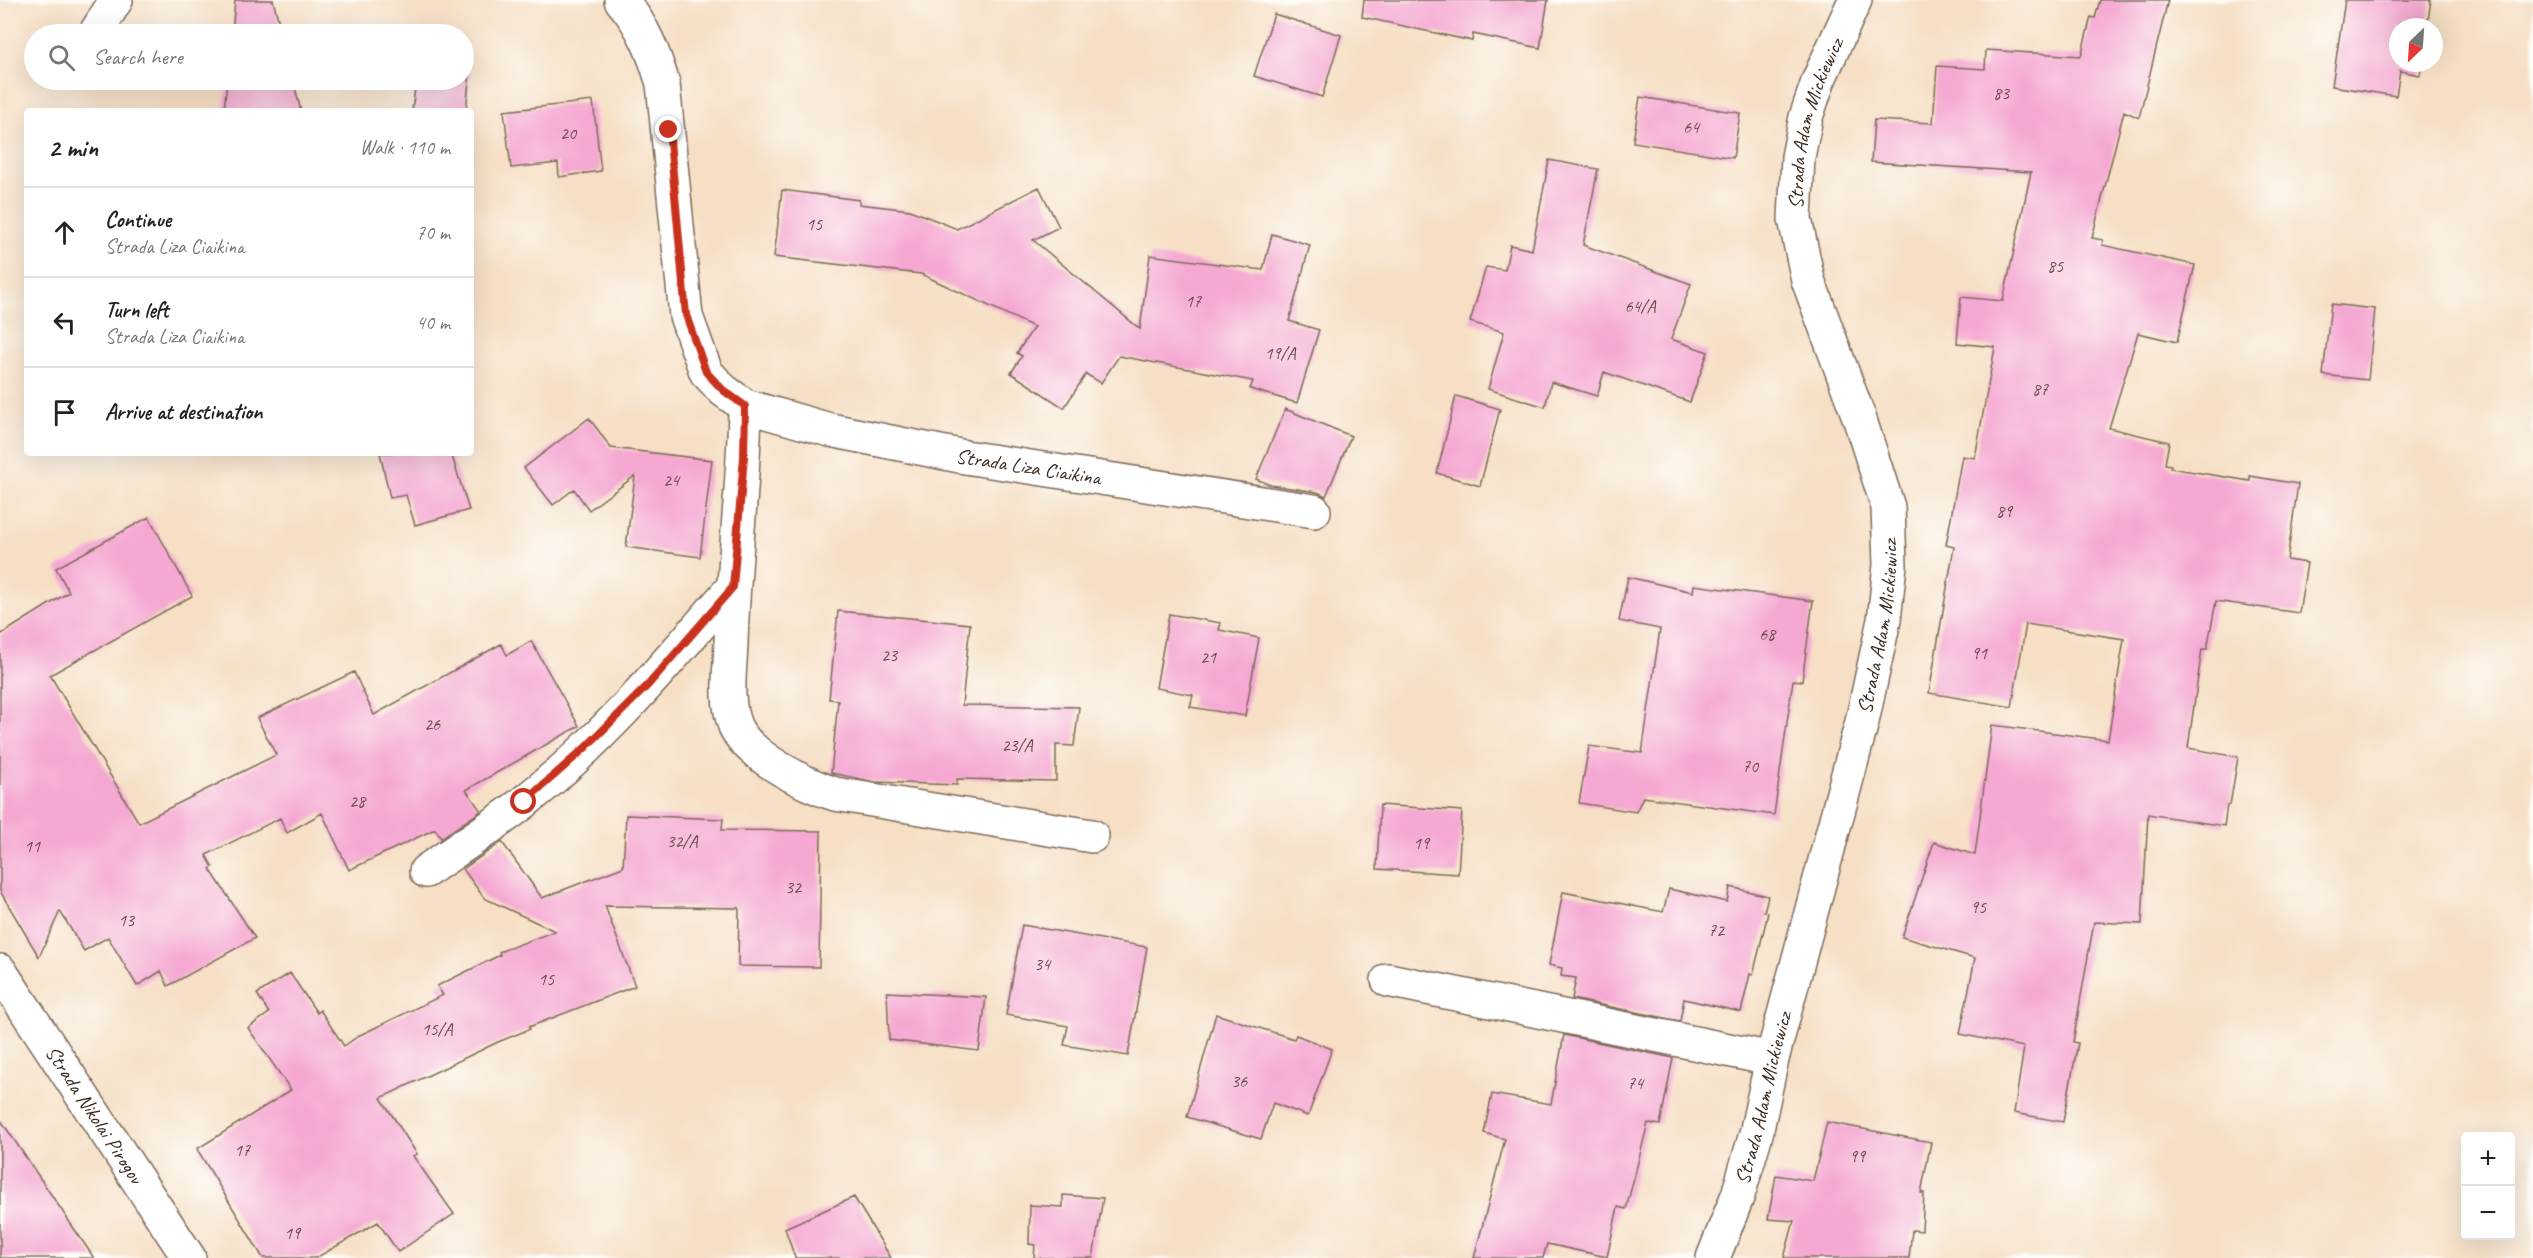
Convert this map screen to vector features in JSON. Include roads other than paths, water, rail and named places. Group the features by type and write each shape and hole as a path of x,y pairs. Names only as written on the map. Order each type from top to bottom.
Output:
{"street":[{"path":"101,24 116,0"},
{"name":"Strada Liza Ciaikina","path":"621,0 635,15 653,50 663,84 686,315 706,372 723,390 745,406 830,430 965,456 1314,511"},
{"name":"Strada Adam Mickiewicz","path":"1713,1258 1738,1195 1756,1134 1772,1059 1865,712 1884,620 1890,565 1888,507 1859,417 1808,280 1795,219 1798,156 1806,117 1819,79 1855,0"},
{"path":"745,406 744,457 733,587 730,704 736,727 750,744 780,769 812,787 835,794 1092,836"},
{"path":"426,871 524,802 585,748 648,685 733,587"},
{"name":"Strada Nikolai Pirogov","path":"0,971 189,1258"},
{"path":"1388,980 1772,1059"}]}
